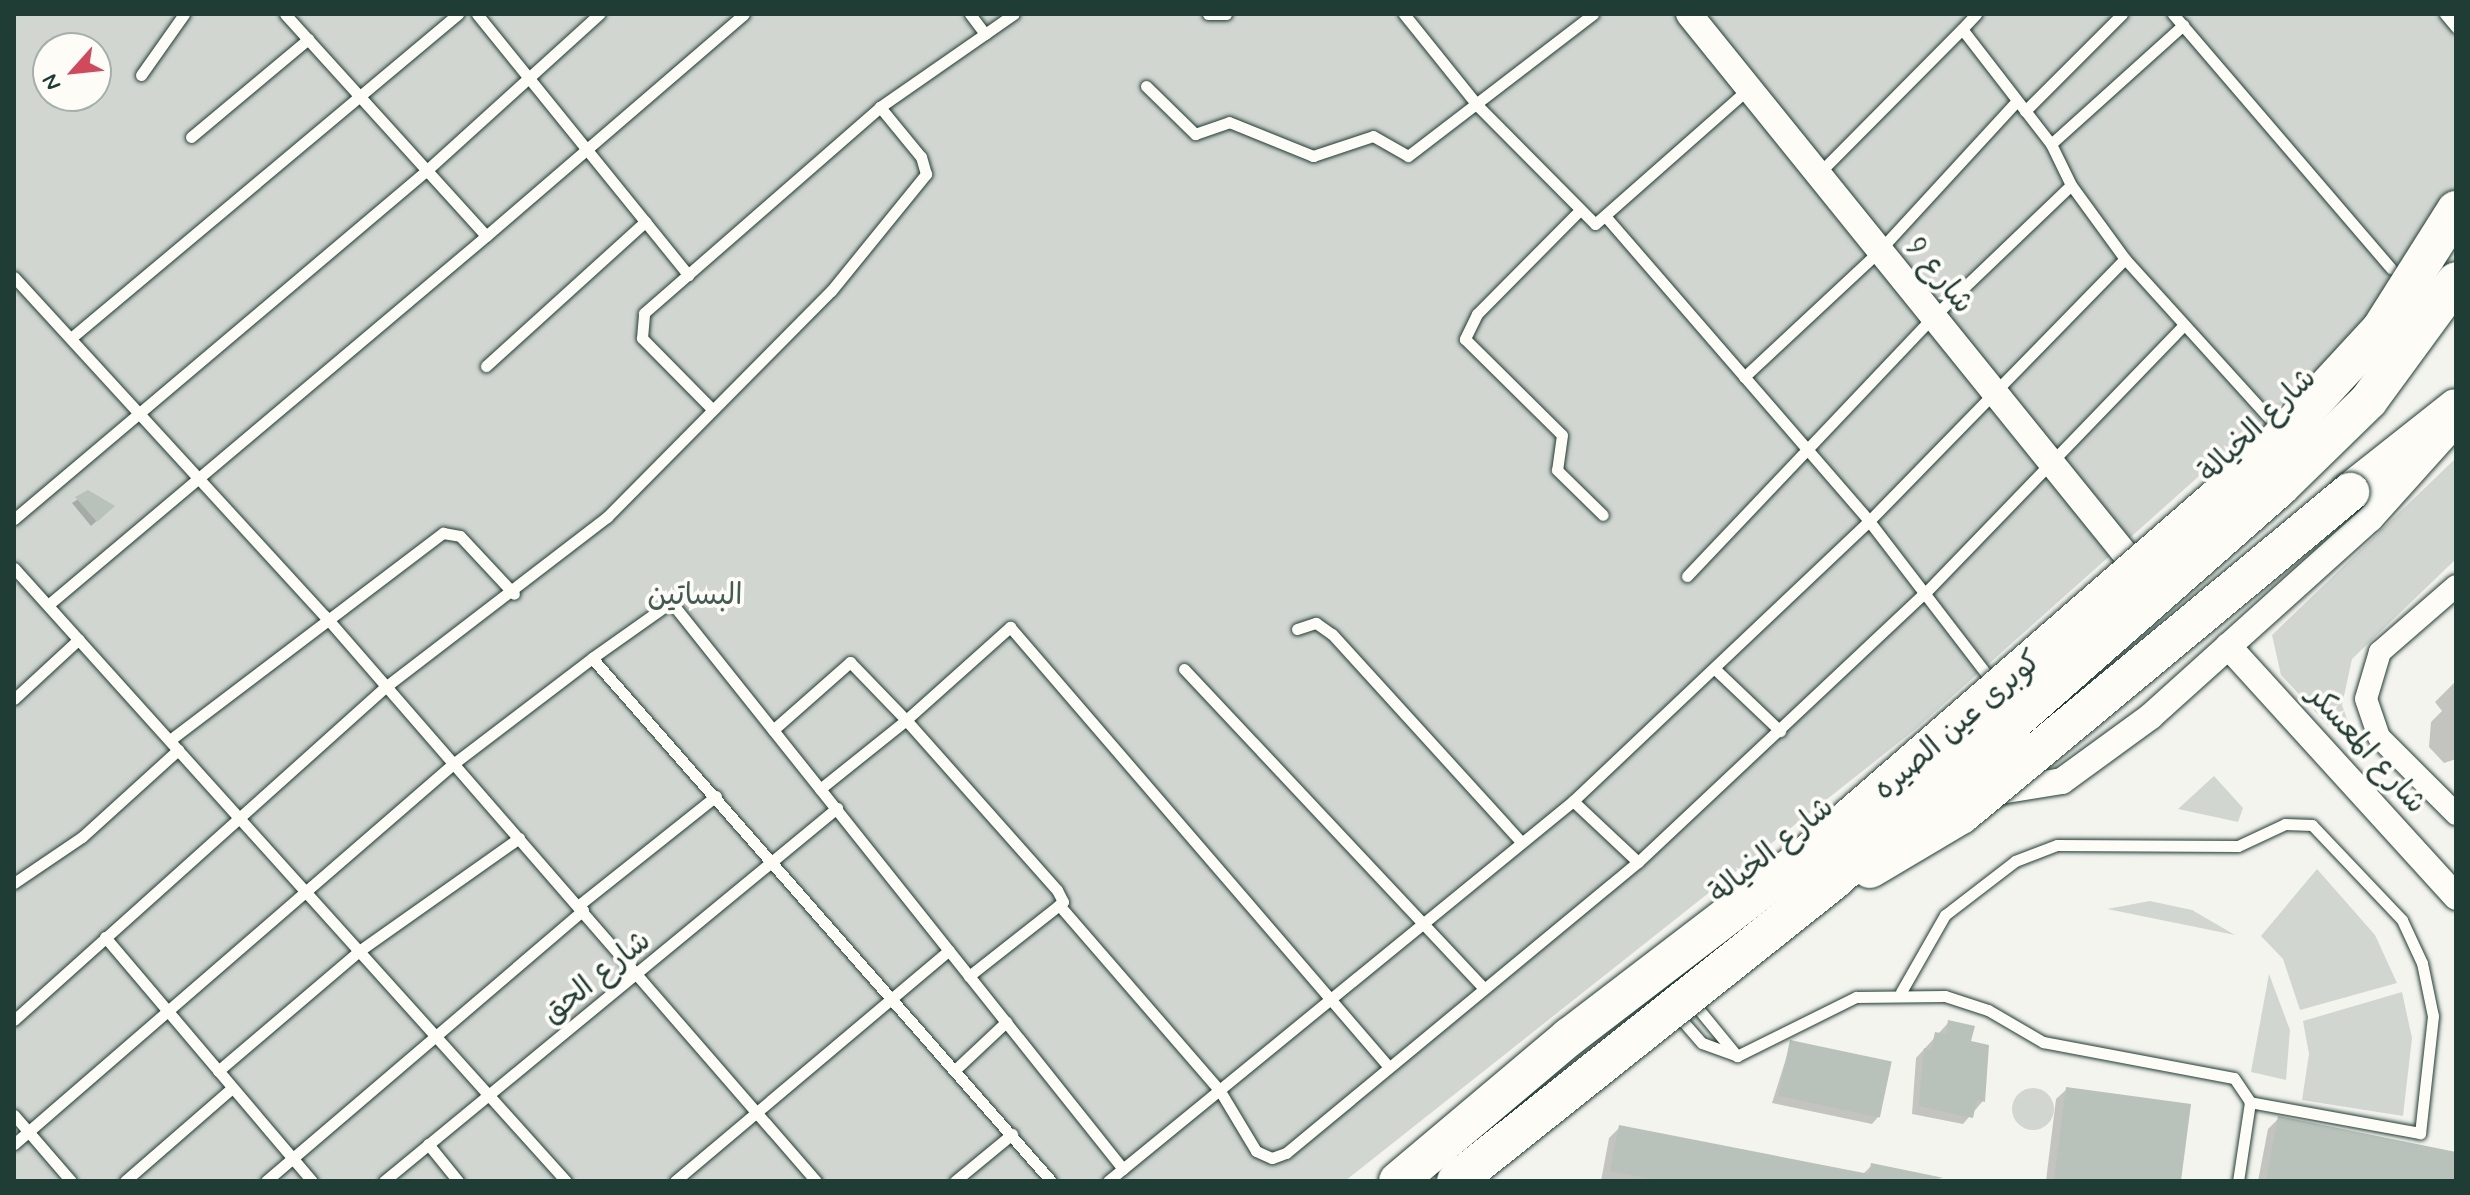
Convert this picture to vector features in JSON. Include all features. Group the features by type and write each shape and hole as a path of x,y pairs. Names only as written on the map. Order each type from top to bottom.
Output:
{"highway":[{"name":"كوبرى عين الصيره","path":"1398,1181 1569,1037 1808,854 2258,462 2370,342 2456,210"},
{"name":"كوبرى عين الصيره","path":"1456,1181 1833,881 2327,444 2409,351 2456,281"},
{"path":"1833,881 1900,855 1961,815 2350,492 2456,408"}],"street":[{"name":"شارع 9","path":"1689,14 1878,252 2143,576"},
{"name":"شارع الخيالة","path":"1413,1181 2005,700 2292,442 2336,398 2456,244"},
{"path":"1475,1181 1957,796 2361,421 2456,302"},
{"path":"1957,796 2047,786 2076,773 2228,646 2370,519 2456,423"},
{"path":"2456,586 2380,652 2366,699 2379,737 2456,814"},
{"name":"شارع المعسكر","path":"2228,646 2456,897"},
{"path":"1669,974 1688,1012"}],"lane":[{"path":"141,75 184,14"},
{"path":"285,14 486,236"},
{"path":"71,338 364,100 458,14"},
{"path":"477,14 589,146 688,275"},
{"path":"14,519 142,415 426,171 599,14"},
{"path":"970,14 985,34"},
{"path":"712,409 638,330 644,313 880,107 1014,14"},
{"path":"1208,14 1226,14"},
{"path":"1404,14 1478,106 1576,214 1595,224 1749,88"},
{"path":"1146,86 1195,134 1229,122 1313,156 1373,136 1414,154 1593,14"},
{"path":"1818,174 1976,14"},
{"path":"2025,111 2122,14"},
{"path":"2173,14 2391,268"},
{"path":"2445,14 2456,27"},
{"path":"48,605 201,482 735,17"},
{"path":"2051,144 2183,25"},
{"path":"1962,29 2051,144 2071,185 2125,259 2292,442"},
{"path":"191,137 308,39"},
{"path":"1744,377 1878,252 2016,102"},
{"path":"14,1020 384,688 514,594 607,517 831,291 926,174 921,157 880,107"},
{"path":"1687,576 1809,453 1932,318 2071,185"},
{"path":"1576,214 1477,314 1465,339 1562,435 1557,470 1603,515"},
{"path":"1606,217 1869,521 1926,592 2005,700"},
{"path":"486,366 645,222"},
{"path":"1108,1181 1573,801 1869,521 2125,259"},
{"path":"14,277 325,616 384,688 641,974 816,1181"},
{"path":"773,730 850,662 906,720 1057,890 1059,905 1220,1091 1256,1151 1272,1158 1638,862 1926,592 2053,466 2183,326"},
{"path":"170,740 325,616 448,531 514,594"},
{"path":"16,575 79,639 566,1181"},
{"path":"14,1144 453,764 671,602 1123,1169"},
{"path":"1297,629 1316,623 1332,634 1521,842"},
{"path":"820,789 906,720 1010,627 1388,1066"},
{"path":"14,699 79,639"},
{"path":"592,658 894,998 1051,1181"},
{"path":"1184,669 1427,919 1484,988"},
{"path":"1715,669 1780,731"},
{"path":"14,883 82,837 178,750"},
{"path":"266,1181 581,908 716,796"},
{"path":"1573,801 1638,862"},
{"name":"شارع الحق","path":"384,1181 641,974 837,808"},
{"path":"1901,992 1945,915 2015,861 2057,845 2238,846 2285,824 2312,825 2402,920 2422,963 2433,1016 2420,1133 2250,1102"},
{"path":"218,1071 359,951 519,838"},
{"path":"969,976 1059,905"},
{"path":"105,937 312,1181"},
{"path":"675,1181 949,950"},
{"path":"1688,1012 1702,1043 1737,1056 1758,1051 1813,1012 1901,992 1988,1010 2060,1046 2234,1078 2250,1102 2238,1181"},
{"path":"1688,1012 1737,1056"},
{"path":"956,1069 1006,1022"},
{"path":"134,1178 232,1088"},
{"path":"14,1115 71,1181"},
{"path":"955,1181 1012,1134"},
{"path":"428,1144 458,1181"}],"green space":[{"name":"البساتين","path":"14,14 2456,14 2456,234 2310,377 1917,728 1345,1181 14,1181"},
{"path":"2456,458 2456,559 2352,659 2342,705 2353,736 2328,725 2281,675 2272,635"},
{"path":"2214,776 2243,808 2238,822 2178,809"},
{"path":"2317,869 2375,935 2397,983 2300,1010 2283,959 2261,936"},
{"path":"2150,901 2192,910 2235,935 2107,909"},
{"path":"2269,974 2290,1030 2286,1080 2251,1072"},
{"path":"2402,992 2412,1038 2403,1116 2302,1100 2309,1054 2303,1021"},
{"path":"2033,1088 2048,1094 2054,1109 2048,1124 2033,1130 2018,1124 2012,1109 2018,1094"}],"building":[{"path":"88,490 115,506 97,522 75,497"},
{"path":"1948,1020 1975,1026 1971,1041 1989,1045 1985,1102 1977,1100 1973,1118 1919,1106 1924,1048 1931,1050 1935,1032 1946,1034"},
{"path":"1790,1040 1892,1062 1880,1117 1778,1096"},
{"path":"2066,1087 2191,1104 2181,1181 2054,1181"},
{"path":"2278,1116 2456,1152 2456,1181 2266,1181"},
{"path":"1619,1125 1869,1174 1871,1163 1944,1178 1662,1181 1610,1171"}]}
